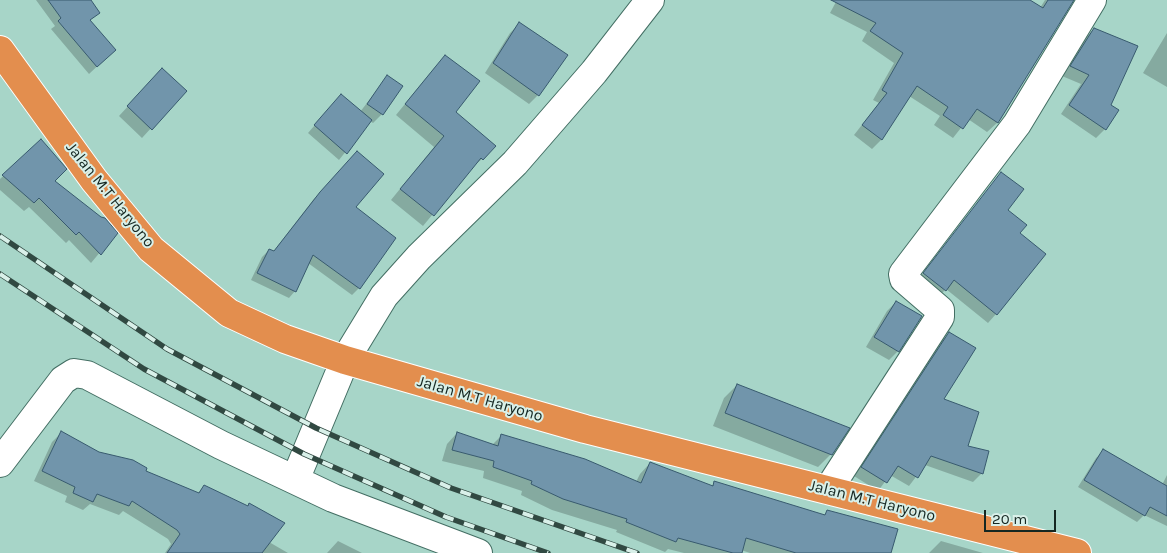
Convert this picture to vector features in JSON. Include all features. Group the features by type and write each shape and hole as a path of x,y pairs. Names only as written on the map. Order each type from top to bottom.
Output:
{"highway":[{"name":"Jalan M.T Haryono","path":"0,50 94,180 151,248 229,313 285,339 345,360 585,429 1077,553"}],"street":[{"path":"295,480 345,360 384,296 419,257 515,163 594,72 650,0"},
{"path":"828,490 940,317 940,310 904,279 903,274 1017,124 1092,0"},
{"path":"0,463 63,380 74,373 87,375 212,440 333,498 478,553"}],"building":[{"path":"48,0 91,0 100,13 90,20 116,50 97,67 58,21 61,18"},
{"path":"831,0 1030,0 1043,8 1048,0 1074,0 998,123 977,109 963,129 943,115 948,107 917,86 882,140 862,125 887,93 882,90 903,53 870,31 876,23"},
{"path":"519,22 568,55 539,96 493,63"},
{"path":"1094,28 1138,46 1111,105 1119,110 1106,130 1069,105 1089,75 1070,66"},
{"path":"445,55 480,81 456,112 496,146 483,160 481,158 434,216 400,189 444,136 405,104"},
{"path":"162,68 187,91 152,130 127,106"},
{"path":"387,75 403,86 383,115 367,104"},
{"path":"341,94 372,120 347,154 314,125"},
{"path":"41,139 67,169 55,181 101,217 105,218 118,233 101,255 79,232 76,235 39,198 34,203 2,175"},
{"path":"357,151 384,174 356,207 396,238 360,289 313,255 296,292 257,273 269,249 274,251 320,192"},
{"path":"1001,172 1024,189 1008,210 1027,225 1020,233 1046,254 997,315 954,280 946,291 923,273"},
{"path":"896,301 922,316 899,352 874,337"},
{"path":"949,332 976,348 944,399 979,412 968,446 989,451 983,474 931,456 918,478 898,466 887,483 861,467"},
{"path":"737,384 850,428 832,455 725,413"},
{"path":"61,431 99,452 133,460 147,468 146,471 199,493 204,485 248,506 249,503 285,523 262,553 167,553 180,534 177,530 132,501 129,506 97,494 93,502 73,493 75,487 42,471"},
{"path":"457,432 498,446 501,434 585,459 641,483 650,462 713,486 714,481 825,515 827,510 898,529 891,553 796,553 746,538 742,553 733,553 678,538 676,542 626,522 627,519 563,499 531,484 532,481 493,467 494,461 452,450"},
{"path":"1103,449 1167,486 1167,516 1150,507 1145,516 1084,480"}],"railway":[{"path":"0,236 167,349 316,428 451,488 637,553"},
{"path":"0,274 144,369 304,454 446,517 548,553"}]}
